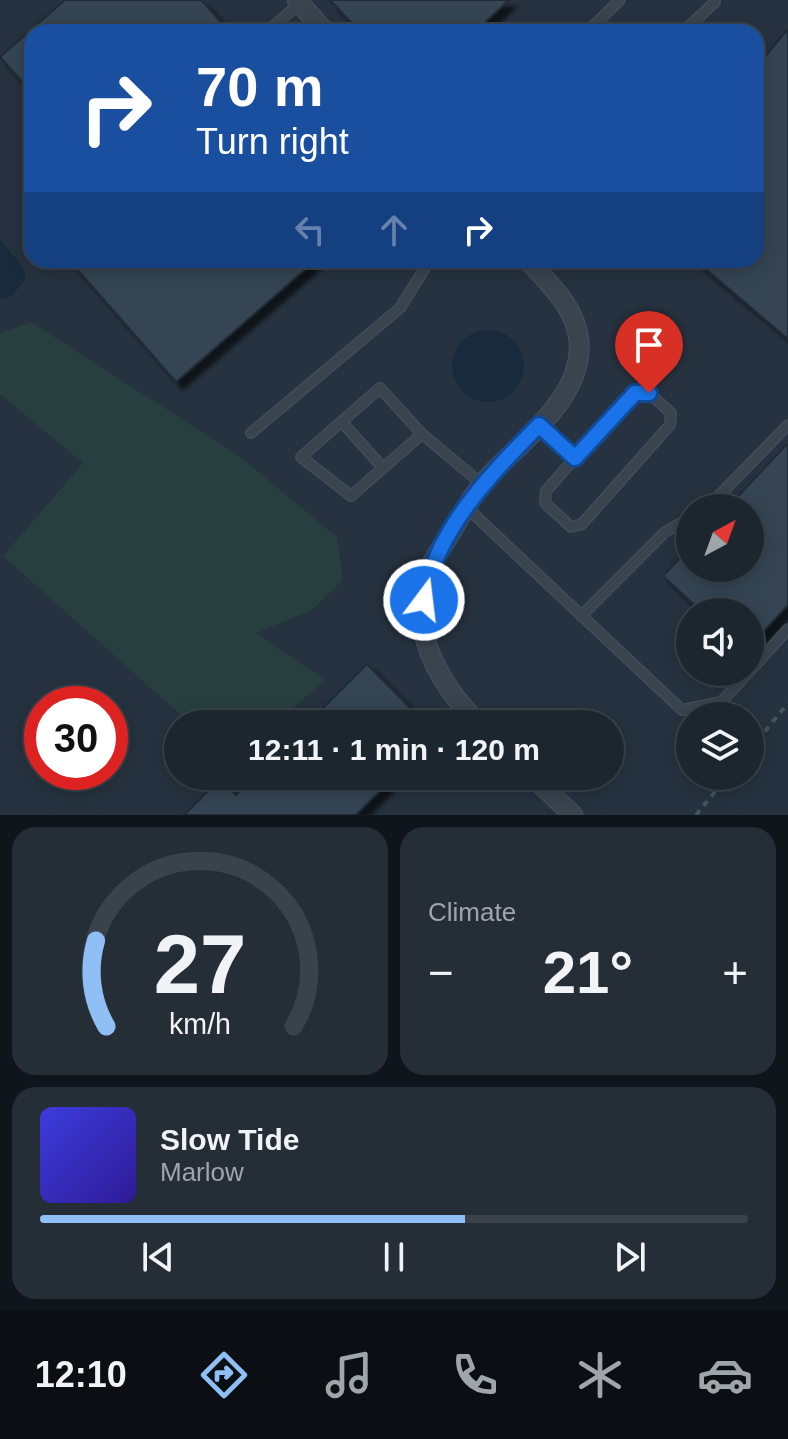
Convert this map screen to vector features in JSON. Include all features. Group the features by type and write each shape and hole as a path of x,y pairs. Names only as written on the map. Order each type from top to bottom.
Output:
{"street":[{"path":"299,2 318,24"},
{"path":"465,710 441,677 422,631 428,572 482,484 539,425 575,375 579,340 568,305 535,268"},
{"path":"547,790 573,815"}],"lane":[{"path":"595,24 620,0"},
{"path":"276,24 299,2"},
{"path":"692,24 715,2"},
{"path":"251,433 400,308 425,268"},
{"path":"422,434 351,496 301,457 380,388 422,434 482,484"},
{"path":"635,393 649,393 671,413 670,425 582,524 571,527 545,503 546,491 575,458 635,393"},
{"path":"342,422 383,468"},
{"path":"539,425 575,458"},
{"path":"721,494 788,425"},
{"path":"466,507 682,710 721,702 736,686"},
{"path":"581,616 665,532 676,526"},
{"path":"764,656 788,629"}],"path":[{"path":"764,733 788,703"},
{"path":"696,815 717,790"}],"green space":[{"path":"31,322 239,456 337,537 343,580 312,610 256,633 325,680 290,710 175,710 3,556 83,463 0,394 0,333"}],"water":[{"path":"0,240 22,266 26,278 12,296 0,299"},
{"path":"488,330 508,336 518,346 524,366 518,386 508,396 488,402 468,396 458,386 452,366 458,346 468,336"}],"building":[{"path":"65,0 201,0 223,24 38,24"},
{"path":"330,0 509,0 484,24 352,24"},
{"path":"788,29 788,339 704,268 764,268 764,58"},
{"path":"24,36 24,84 0,57"},
{"path":"76,268 307,268 176,382"},
{"path":"788,443 788,605 764,631 764,598 687,598 663,576 676,562 676,582 764,582 764,494 740,494"},
{"path":"367,664 412,710 321,710"},
{"path":"209,790 231,790 236,795 241,790 381,790 356,815 184,815"}],"route":[{"path":"424,600 428,572 466,507 482,484 539,425 575,458 635,393 649,393"}]}
